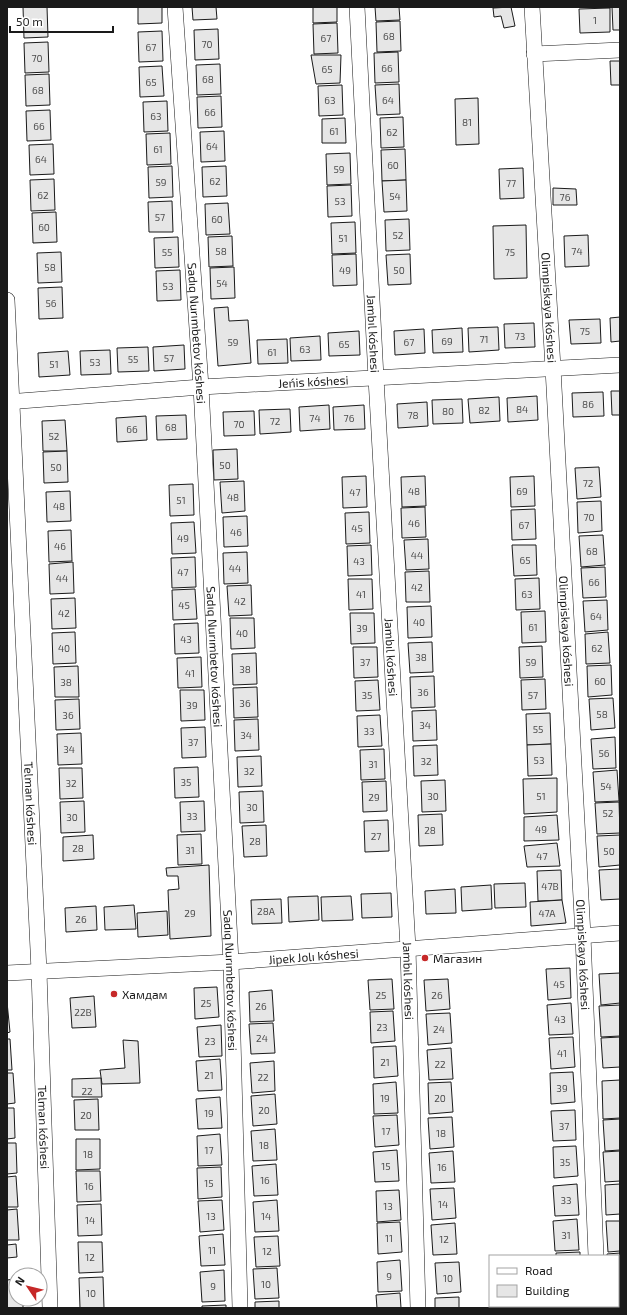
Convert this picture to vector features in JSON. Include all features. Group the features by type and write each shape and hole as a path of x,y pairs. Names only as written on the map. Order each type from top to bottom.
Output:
{"street":[{"name":"Sadıq Nurımbetov kóshesi","path":"174,7 201,387 230,962 240,1308"},
{"name":"Jambıl kóshesi","path":"357,7 408,948 418,1308"},
{"name":"Olimpiskaya kóshesi","path":"532,7 583,936 596,1255"},
{"path":"534,54 620,50"},
{"name":"Telman kóshesi","path":"7,300 10,401 39,971 50,1308"},
{"name":"Jeńis kóshesi","path":"10,401 201,387 620,365"},
{"name":"Jipek Jolı kóshesi","path":"7,973 230,962 620,933"}],"building":[{"path":"23,7 47,7 48,37 24,38"},
{"path":"138,7 162,7 162,23 138,24"},
{"path":"192,7 216,7 217,19 193,20"},
{"path":"313,7 337,7 337,22 313,23"},
{"path":"375,7 399,7 400,20 376,21"},
{"path":"511,7 515,26 504,28 501,16 494,17 493,8"},
{"path":"612,7 620,7 620,30 613,30"},
{"path":"610,8 610,32 580,33 579,9"},
{"path":"400,21 401,51 377,52 376,22"},
{"path":"337,23 338,53 314,54 313,24"},
{"path":"218,29 219,59 195,60 194,30"},
{"path":"162,31 163,61 139,62 138,32"},
{"path":"48,42 49,72 25,73 24,43"},
{"path":"398,52 399,82 375,83 374,53"},
{"path":"311,55 341,55 340,83 316,84"},
{"path":"610,61 620,61 620,85 611,85"},
{"path":"220,64 221,94 197,95 196,65"},
{"path":"162,66 164,96 140,97 139,67"},
{"path":"49,74 50,105 26,106 25,75"},
{"path":"399,84 400,114 377,115 375,85"},
{"path":"342,85 343,115 319,116 318,86"},
{"path":"221,96 222,127 198,128 197,97"},
{"path":"478,98 479,144 456,145 455,99"},
{"path":"167,101 168,131 144,132 143,102"},
{"path":"50,110 51,140 27,141 26,111"},
{"path":"403,117 404,147 381,148 380,118"},
{"path":"345,118 346,143 322,143 322,119"},
{"path":"224,131 225,161 201,162 200,132"},
{"path":"170,133 171,164 147,165 146,134"},
{"path":"53,144 54,174 30,175 29,145"},
{"path":"405,149 406,180 382,181 381,150"},
{"path":"350,153 351,184 327,185 326,154"},
{"path":"172,166 173,197 149,198 148,167"},
{"path":"226,166 227,196 203,197 202,167"},
{"path":"523,168 524,198 500,199 499,169"},
{"path":"54,179 55,210 31,211 30,180"},
{"path":"406,180 407,211 384,212 382,181"},
{"path":"351,185 352,216 328,217 327,186"},
{"path":"553,188 576,189 577,205 553,205"},
{"path":"172,201 173,232 149,232 148,202"},
{"path":"228,203 230,234 206,235 205,204"},
{"path":"56,212 57,242 33,243 32,213"},
{"path":"409,219 410,250 386,251 385,220"},
{"path":"355,222 356,253 332,254 331,223"},
{"path":"526,225 527,278 494,279 493,226"},
{"path":"588,235 589,266 565,267 564,236"},
{"path":"232,236 233,266 209,267 208,237"},
{"path":"178,237 179,267 155,268 154,238"},
{"path":"61,252 62,282 38,283 37,253"},
{"path":"356,254 357,285 333,286 332,255"},
{"path":"410,254 411,284 388,285 386,255"},
{"path":"234,267 235,298 211,299 210,268"},
{"path":"180,270 181,300 157,301 156,271"},
{"path":"62,287 63,318 39,319 38,288"},
{"path":"228,307 229,321 248,320 251,363 218,366 214,308"},
{"path":"620,317 620,341 611,342 610,318"},
{"path":"600,319 601,343 571,344 569,320"},
{"path":"534,323 535,347 505,348 504,324"},
{"path":"498,327 499,350 469,352 468,328"},
{"path":"462,328 463,352 433,353 432,330"},
{"path":"424,329 425,353 395,355 394,331"},
{"path":"359,331 360,355 329,356 328,333"},
{"path":"320,336 321,360 291,361 290,338"},
{"path":"287,339 288,363 258,364 257,340"},
{"path":"184,345 185,369 154,371 153,347"},
{"path":"148,347 149,371 118,372 117,348"},
{"path":"110,350 111,374 81,375 80,351"},
{"path":"68,351 70,375 39,377 38,353"},
{"path":"611,391 620,391 620,415 612,415"},
{"path":"603,392 604,416 573,417 572,393"},
{"path":"537,396 538,420 508,422 507,398"},
{"path":"499,397 500,421 470,423 468,399"},
{"path":"462,399 463,423 433,424 432,400"},
{"path":"427,402 428,426 398,428 397,404"},
{"path":"329,405 330,429 300,431 299,407"},
{"path":"364,405 365,429 334,430 333,407"},
{"path":"290,409 291,432 260,434 259,410"},
{"path":"254,411 255,435 224,436 223,412"},
{"path":"186,415 187,439 157,440 156,416"},
{"path":"146,416 147,440 117,442 116,418"},
{"path":"65,420 67,451 43,451 42,421"},
{"path":"237,449 238,479 214,480 213,450"},
{"path":"67,451 68,482 44,483 43,452"},
{"path":"599,467 601,497 577,499 575,468"},
{"path":"366,476 367,507 343,508 342,477"},
{"path":"425,476 426,506 402,507 401,477"},
{"path":"534,476 535,506 511,507 510,477"},
{"path":"244,481 245,511 222,513 220,482"},
{"path":"193,484 194,515 170,516 169,485"},
{"path":"70,491 71,521 47,522 46,492"},
{"path":"601,501 602,531 578,533 577,502"},
{"path":"425,507 426,537 402,538 401,508"},
{"path":"535,509 536,539 512,540 511,510"},
{"path":"369,512 370,543 346,544 345,513"},
{"path":"247,516 248,546 224,547 223,517"},
{"path":"194,522 196,553 172,554 171,523"},
{"path":"71,530 72,561 49,562 48,531"},
{"path":"603,535 605,565 581,567 579,536"},
{"path":"428,539 429,569 406,570 404,540"},
{"path":"371,545 372,575 348,576 347,546"},
{"path":"512,545 536,545 537,575 514,576"},
{"path":"247,552 248,583 224,584 223,553"},
{"path":"195,557 196,587 172,588 171,558"},
{"path":"73,562 74,593 50,594 49,564"},
{"path":"605,567 606,597 583,598 581,568"},
{"path":"429,571 430,602 406,602 405,572"},
{"path":"539,578 540,609 516,610 515,579"},
{"path":"348,579 372,579 373,609 349,610"},
{"path":"251,585 252,615 229,616 227,586"},
{"path":"195,589 197,619 173,620 172,590"},
{"path":"75,598 76,628 52,629 51,599"},
{"path":"607,600 608,630 585,632 583,601"},
{"path":"431,606 432,637 408,638 407,607"},
{"path":"545,611 546,642 522,643 521,612"},
{"path":"350,613 374,613 375,643 351,644"},
{"path":"230,618 254,618 255,648 231,649"},
{"path":"198,623 199,653 175,654 174,624"},
{"path":"75,632 76,663 53,664 52,633"},
{"path":"608,632 610,663 586,664 585,634"},
{"path":"432,642 433,672 410,673 408,643"},
{"path":"542,646 543,677 520,678 519,647"},
{"path":"353,647 377,647 378,677 354,678"},
{"path":"256,653 257,684 233,685 232,654"},
{"path":"201,657 202,687 178,688 177,658"},
{"path":"611,665 612,695 588,697 587,666"},
{"path":"78,666 79,697 55,697 54,667"},
{"path":"434,676 435,707 411,708 410,677"},
{"path":"545,679 546,709 522,710 521,680"},
{"path":"378,680 380,710 356,711 355,681"},
{"path":"257,687 258,717 234,718 233,688"},
{"path":"180,690 204,690 205,720 181,721"},
{"path":"613,698 615,728 591,730 589,699"},
{"path":"79,699 80,729 56,730 55,700"},
{"path":"436,710 437,740 413,741 412,711"},
{"path":"550,713 551,744 527,745 526,714"},
{"path":"380,715 382,746 358,747 357,716"},
{"path":"258,719 259,750 235,751 234,720"},
{"path":"205,727 206,757 182,758 181,728"},
{"path":"81,733 82,764 58,765 57,734"},
{"path":"615,737 616,768 593,769 591,739"},
{"path":"551,744 552,775 528,776 527,745"},
{"path":"437,745 438,775 414,776 413,746"},
{"path":"384,749 385,779 361,780 360,750"},
{"path":"261,756 262,786 238,787 237,757"},
{"path":"198,767 199,797 175,798 174,768"},
{"path":"59,768 82,768 83,798 60,799"},
{"path":"617,770 619,801 595,802 593,772"},
{"path":"557,778 557,812 524,814 523,779"},
{"path":"445,780 446,811 422,812 421,781"},
{"path":"386,781 387,811 363,812 362,782"},
{"path":"263,791 264,822 240,823 239,792"},
{"path":"84,801 85,832 61,833 60,802"},
{"path":"204,801 205,831 181,832 180,802"},
{"path":"619,802 620,833 597,834 595,803"},
{"path":"442,814 443,845 419,846 418,815"},
{"path":"557,815 559,840 524,841 524,817"},
{"path":"388,820 389,851 365,852 364,821"},
{"path":"266,825 267,856 244,857 242,826"},
{"path":"201,834 202,864 178,865 177,835"},
{"path":"93,835 94,859 63,861 63,837"},
{"path":"620,835 620,865 599,867 597,836"},
{"path":"557,843 560,866 527,867 524,846"},
{"path":"209,865 211,936 170,939 168,890 179,889 178,876 167,876 166,868"},
{"path":"620,869 620,899 601,900 599,870"},
{"path":"561,870 562,900 538,901 537,871"},
{"path":"525,883 526,907 495,908 494,884"},
{"path":"491,885 492,909 462,911 461,887"},
{"path":"455,889 456,913 426,914 425,891"},
{"path":"391,893 392,917 362,918 361,894"},
{"path":"318,896 319,920 289,922 288,897"},
{"path":"351,896 353,920 322,921 321,897"},
{"path":"281,899 282,923 252,924 251,900"},
{"path":"562,900 566,923 531,926 530,902"},
{"path":"134,905 136,929 105,930 104,907"},
{"path":"96,906 97,930 66,932 65,908"},
{"path":"167,911 168,935 138,937 137,913"},
{"path":"570,968 571,998 548,1000 546,969"},
{"path":"620,973 620,1003 601,1005 599,974"},
{"path":"392,979 394,1009 370,1010 368,980"},
{"path":"448,979 450,1009 426,1011 424,980"},
{"path":"217,987 219,1017 195,1019 194,988"},
{"path":"272,990 274,1021 250,1022 249,992"},
{"path":"94,996 96,1027 72,1028 70,998"},
{"path":"7,1002 10,1032 7,1033"},
{"path":"571,1003 573,1034 549,1035 547,1005"},
{"path":"620,1005 620,1036 601,1037 599,1006"},
{"path":"393,1011 395,1041 371,1043 370,1012"},
{"path":"450,1013 452,1043 428,1045 426,1014"},
{"path":"273,1023 275,1053 251,1054 249,1024"},
{"path":"221,1025 222,1056 199,1057 197,1027"},
{"path":"573,1037 575,1067 551,1069 549,1038"},
{"path":"620,1037 620,1067 603,1068 601,1038"},
{"path":"7,1039 10,1039 12,1070 7,1070"},
{"path":"123,1040 138,1041 140,1083 102,1084 100,1070 125,1068"},
{"path":"396,1046 398,1076 374,1078 373,1047"},
{"path":"451,1048 453,1079 429,1080 427,1050"},
{"path":"220,1059 222,1090 198,1091 196,1061"},
{"path":"274,1061 275,1091 252,1093 250,1063"},
{"path":"573,1072 575,1102 551,1104 550,1073"},
{"path":"7,1073 13,1073 15,1103 7,1104"},
{"path":"101,1078 102,1097 72,1097 72,1079"},
{"path":"620,1080 620,1118 603,1119 602,1081"},
{"path":"396,1082 398,1113 374,1114 373,1084"},
{"path":"451,1082 453,1112 429,1114 428,1083"},
{"path":"275,1094 277,1124 253,1126 251,1096"},
{"path":"220,1097 222,1128 198,1129 196,1099"},
{"path":"98,1099 99,1130 75,1130 74,1100"},
{"path":"7,1108 14,1108 15,1138 7,1139"},
{"path":"575,1110 576,1140 553,1141 551,1111"},
{"path":"397,1115 399,1145 375,1147 373,1116"},
{"path":"452,1117 454,1147 430,1149 428,1118"},
{"path":"620,1119 620,1150 605,1151 603,1120"},
{"path":"275,1129 277,1160 253,1161 251,1131"},
{"path":"220,1134 222,1165 198,1166 197,1136"},
{"path":"76,1139 100,1139 100,1169 76,1170"},
{"path":"7,1143 16,1143 17,1173 7,1174"},
{"path":"576,1146 578,1176 554,1178 553,1147"},
{"path":"397,1150 399,1181 375,1182 373,1152"},
{"path":"453,1151 455,1182 431,1183 429,1153"},
{"path":"620,1151 620,1181 605,1182 603,1152"},
{"path":"276,1164 278,1195 254,1196 252,1166"},
{"path":"221,1167 222,1197 198,1199 197,1168"},
{"path":"76,1171 100,1171 101,1201 77,1202"},
{"path":"16,1176 18,1207 7,1207 7,1177"},
{"path":"577,1184 579,1215 555,1216 553,1186"},
{"path":"620,1184 620,1214 606,1215 605,1185"},
{"path":"454,1188 456,1218 432,1220 430,1189"},
{"path":"399,1190 401,1220 377,1222 376,1191"},
{"path":"222,1200 224,1230 200,1232 198,1201"},
{"path":"277,1200 279,1231 255,1232 253,1202"},
{"path":"101,1204 102,1235 78,1236 77,1205"},
{"path":"17,1209 19,1240 7,1240 7,1210"},
{"path":"577,1219 579,1250 555,1251 553,1221"},
{"path":"606,1221 620,1221 620,1251 608,1252"},
{"path":"400,1222 402,1252 378,1254 377,1223"},
{"path":"455,1223 457,1254 433,1255 431,1225"},
{"path":"223,1234 225,1265 201,1266 199,1236"},
{"path":"278,1236 280,1266 256,1267 254,1237"},
{"path":"78,1242 102,1242 103,1272 79,1273"},
{"path":"16,1244 17,1257 7,1258 7,1245"},
{"path":"580,1252 580,1255 556,1255 556,1253"},
{"path":"620,1253 620,1284 619,1255 607,1254"},
{"path":"400,1260 402,1291 378,1292 377,1262"},
{"path":"459,1262 461,1292 437,1294 435,1263"},
{"path":"277,1268 279,1298 255,1299 253,1269"},
{"path":"224,1270 225,1301 202,1302 200,1272"},
{"path":"103,1277 104,1308 80,1308 79,1278"},
{"path":"7,1280 8,1307 23,1308 7,1308"},
{"path":"620,1287 620,1308 613,1308 619,1307"},
{"path":"400,1293 401,1308 377,1308 376,1295"},
{"path":"459,1297 459,1308 435,1308 435,1298"},
{"path":"279,1301 279,1308 255,1308 255,1302"},
{"path":"226,1305 226,1308 202,1308 202,1306"},
{"path":"584,1307 584,1308 560,1308"}],"place":[{"name":"Магазин","path":"425,958"},
{"name":"Хамдам","path":"114,994"}]}
